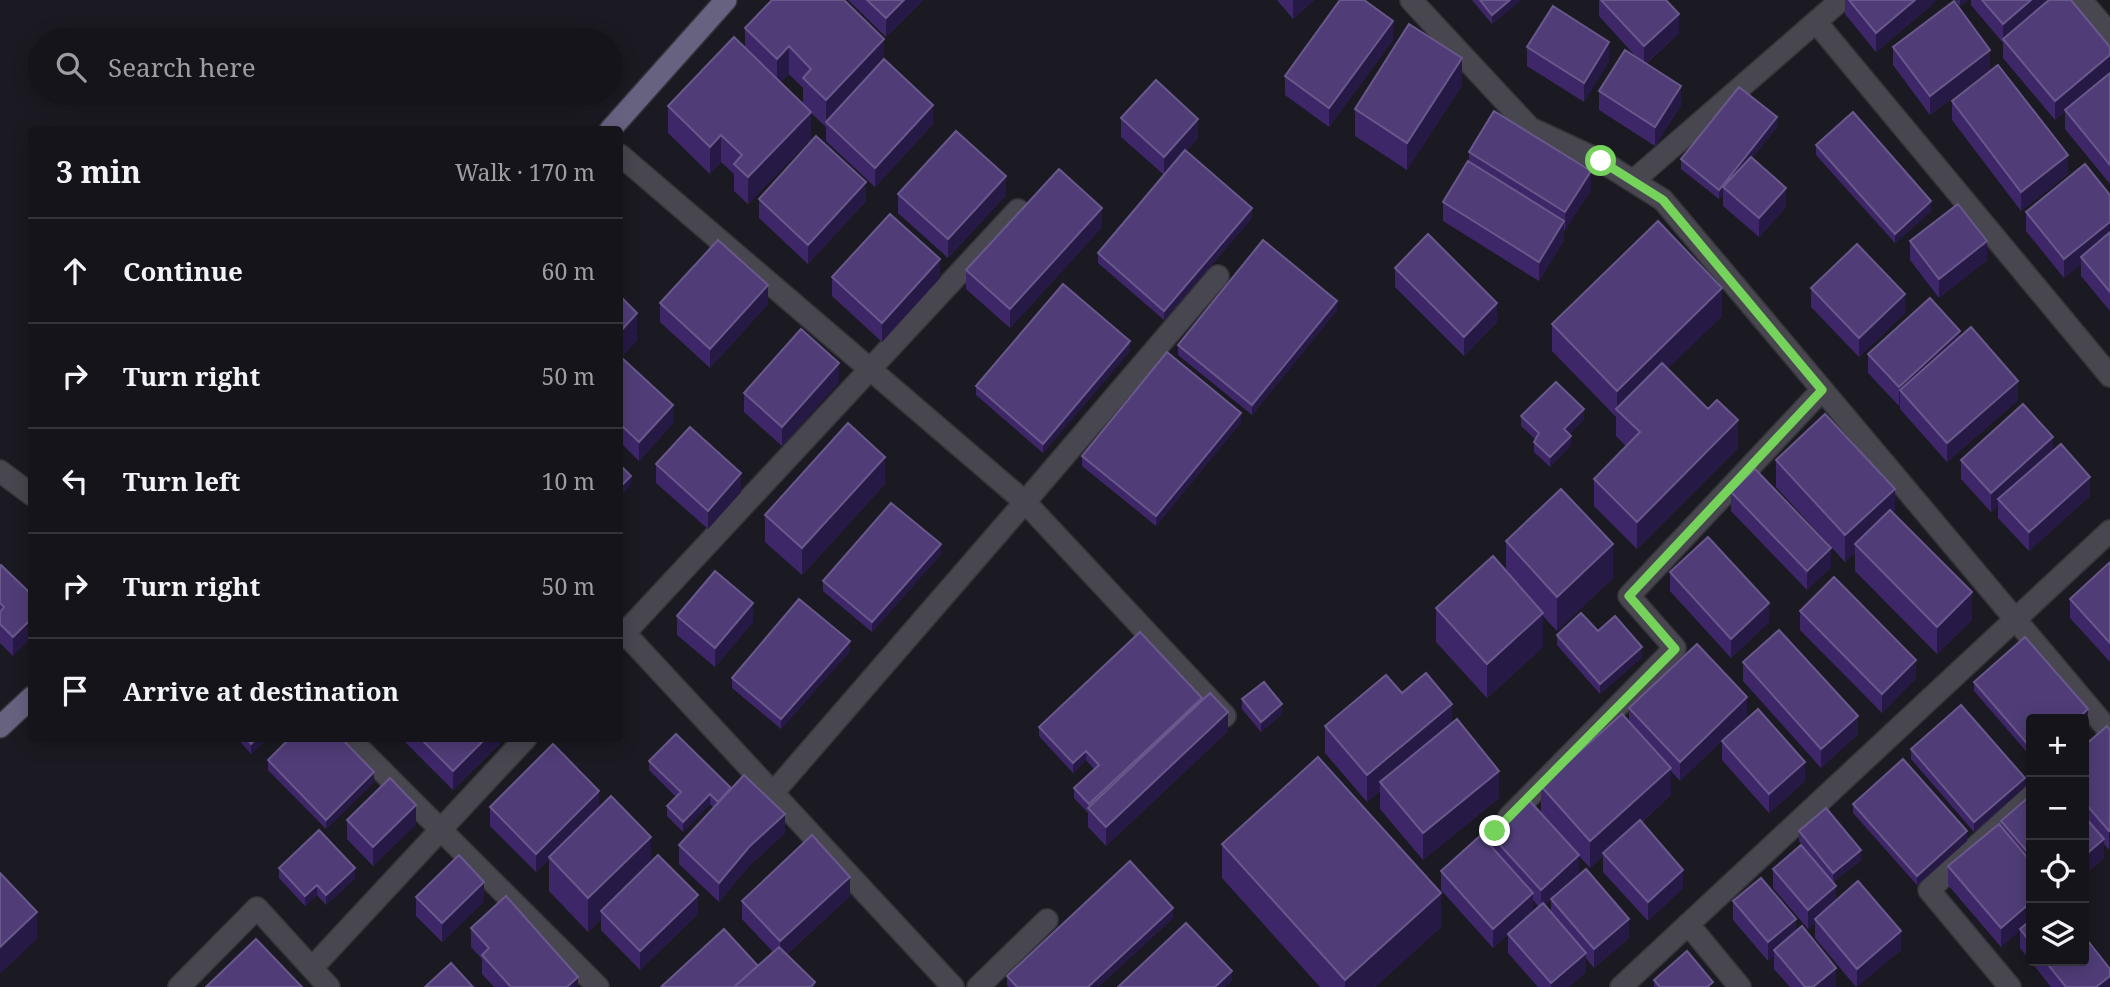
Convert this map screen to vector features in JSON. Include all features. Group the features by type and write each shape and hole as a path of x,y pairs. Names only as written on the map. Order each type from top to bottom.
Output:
{"street":[{"path":"614,126 726,0"},
{"path":"1412,0 1530,128 1601,161 1663,200 2104,731"},
{"path":"1633,181 1841,0"},
{"path":"2081,0 2110,34"},
{"path":"1816,22 2110,376"},
{"path":"623,158 1025,502 1226,718"},
{"path":"623,631 1018,210"},
{"path":"773,793 1218,276"},
{"path":"1495,831 1675,649 1629,596 1822,390"},
{"path":"0,471 28,492"},
{"path":"1621,987 2110,531"},
{"path":"623,635 953,987"},
{"path":"0,727 28,701"},
{"path":"353,742 598,987"},
{"path":"312,968 522,742"},
{"path":"2010,987 1929,890 2026,801"},
{"path":"179,987 257,908 329,987"},
{"path":"978,987 1047,920"},
{"path":"1688,925 1740,987"}],"building":[{"path":"772,0 844,0 884,39 826,100 803,78 811,69 789,46 777,59 745,28"},
{"path":"867,0 904,0 886,18"},
{"path":"1340,0 1364,0 1393,21 1329,108 1285,76"},
{"path":"1480,0 1510,0 1492,15"},
{"path":"1601,0 1666,0 1679,14 1644,46"},
{"path":"1849,0 1915,0 1876,33"},
{"path":"1982,0 2031,0 2003,24"},
{"path":"2049,0 2071,0 2110,47 2110,55 2055,101 2003,39"},
{"path":"1954,1 1990,50 1930,96 1893,47"},
{"path":"1553,6 1609,42 1584,83 1527,47"},
{"path":"1409,24 1462,58 1407,143 1355,109"},
{"path":"734,37 811,112 748,177 734,164 742,155 721,135 710,147 668,106"},
{"path":"1625,50 1681,86 1655,127 1599,91"},
{"path":"884,59 933,105 875,168 826,122"},
{"path":"1998,65 2068,155 2021,192 1952,101"},
{"path":"2110,73 2110,165 2065,110"},
{"path":"1156,80 1198,119 1164,157 1121,118"},
{"path":"1739,87 1777,117 1719,190 1681,159"},
{"path":"1494,111 1591,171 1565,212 1469,152"},
{"path":"1853,112 1931,201 1895,234 1816,145"},
{"path":"956,131 1006,176 948,239 898,194"},
{"path":"816,136 866,182 808,245 759,199"},
{"path":"1185,150 1252,208 1164,311 1098,253"},
{"path":"1751,157 1786,188 1759,218 1723,187"},
{"path":"1468,161 1564,221 1539,262 1443,202"},
{"path":"2085,164 2110,195 2110,222 2064,259 2026,212"},
{"path":"1059,169 1102,208 1010,309 966,270"},
{"path":"1958,204 1987,241 1939,279 1910,241"},
{"path":"890,214 940,259 882,323 832,277"},
{"path":"1658,221 1722,288 1617,391 1552,324"},
{"path":"2110,232 2110,292 2081,257"},
{"path":"1428,234 1497,303 1464,337 1395,268"},
{"path":"718,240 768,285 710,349 660,303"},
{"path":"1263,240 1337,301 1252,405 1178,345"},
{"path":"1857,244 1905,294 1859,338 1811,288"},
{"path":"1063,284 1130,341 1043,444 976,386"},
{"path":"1930,298 1960,331 1899,387 1868,354"},
{"path":"623,299 637,313 623,329"},
{"path":"1971,327 2018,381 1947,443 1900,390"},
{"path":"801,329 839,363 782,427 744,393"},
{"path":"1167,352 1241,413 1156,516 1082,456"},
{"path":"623,359 673,405 639,442 623,427"},
{"path":"1662,363 1708,409 1717,400 1738,420 1637,522 1594,479 1640,432 1616,409"},
{"path":"1556,382 1584,409 1564,429 1571,436 1550,457 1534,442 1539,433 1521,416"},
{"path":"2023,404 2053,437 1991,493 1961,460"},
{"path":"1825,414 1895,489 1845,535 1776,460"},
{"path":"848,423 885,457 802,548 765,515"},
{"path":"690,427 741,473 708,511 656,464"},
{"path":"2061,444 2090,477 2029,532 1998,499"},
{"path":"623,468 631,476 623,484"},
{"path":"1755,469 1831,548 1807,571 1731,492"},
{"path":"1561,489 1613,544 1557,597 1506,541"},
{"path":"891,503 941,544 872,622 823,581"},
{"path":"1890,510 1972,592 1937,627 1855,544"},
{"path":"1708,537 1769,603 1731,639 1670,572"},
{"path":"1493,556 1543,613 1487,664 1436,608"},
{"path":"2110,562 2110,643 2070,599"},
{"path":"0,566 28,591 28,622 13,637 0,624 0,612 4,607 0,603"},
{"path":"715,571 753,603 715,648 677,616"},
{"path":"1834,577 1916,660 1882,694 1800,611"},
{"path":"799,599 850,641 781,719 732,678"},
{"path":"1581,613 1598,631 1615,616 1642,647 1600,684 1557,635"},
{"path":"1779,630 1858,716 1821,749 1743,662"},
{"path":"1140,632 1202,698 1089,804 1074,788 1099,765 1086,751 1073,763 1039,727"},
{"path":"2025,637 2088,709 2082,714 2026,714 2026,742 1974,682"},
{"path":"1697,644 1747,697 1680,762 1629,708"},
{"path":"1426,673 1452,704 1367,775 1325,726 1386,675 1402,693"},
{"path":"1264,682 1282,704 1261,722 1242,699"},
{"path":"1210,693 1228,712 1106,827 1088,808"},
{"path":"1961,705 2025,778 1974,822 1911,749"},
{"path":"1758,709 1805,762 1769,794 1722,741"},
{"path":"1622,714 1671,768 1590,841 1541,786"},
{"path":"1457,719 1499,771 1423,833 1380,782"},
{"path":"2107,726 2110,730 2109,831 2089,808 2089,742"},
{"path":"676,734 731,788 718,802 710,794 683,822 667,806 681,792 649,761"},
{"path":"286,742 345,742 374,772 326,820 268,760"},
{"path":"424,742 482,742 453,771"},
{"path":"553,744 599,791 536,854 490,807"},
{"path":"1318,757 1441,893 1345,980 1222,844"},
{"path":"1903,759 1967,831 1917,876 1853,804"},
{"path":"744,775 785,814 749,847 719,883 679,845"},
{"path":"390,778 416,805 373,847 347,820"},
{"path":"611,796 651,837 588,898 549,857"},
{"path":"1527,798 1579,855 1541,890 1489,833"},
{"path":"2026,799 2026,850 2001,821"},
{"path":"1826,808 1861,850 1833,873 1799,831"},
{"path":"1640,820 1683,870 1648,902 1603,853"},
{"path":"2089,822 2104,839 2089,852"},
{"path":"1999,824 2026,856 2026,906 2001,928 1948,866"},
{"path":"319,830 355,868 326,895 317,885 305,896 279,868"},
{"path":"812,835 850,877 780,941 742,901"},
{"path":"1481,835 1533,893 1493,929 1441,871"},
{"path":"1801,845 1836,886 1808,910 1773,869"},
{"path":"459,855 484,882 442,923 416,897"},
{"path":"658,855 698,895 640,951 601,911"},
{"path":"1130,861 1173,908 1088,987 1017,987 1007,976"},
{"path":"1586,869 1629,919 1594,949 1551,899"},
{"path":"0,873 37,912 0,947"},
{"path":"1761,878 1796,919 1768,942 1733,901"},
{"path":"1858,881 1901,931 1857,969 1815,919"},
{"path":"506,896 578,977 567,987 511,987 482,955 489,948 471,928"},
{"path":"1543,903 1586,953 1551,983 1508,934"},
{"path":"1186,923 1232,971 1215,987 1118,987"},
{"path":"2026,924 2026,937 2020,929"},
{"path":"1802,926 1836,968 1813,987 1805,987 1774,950"},
{"path":"724,929 758,966 734,987 661,987"},
{"path":"256,939 302,987 206,987"},
{"path":"2089,942 2110,969 2110,976 2096,987 2066,987 2049,966 2089,966"},
{"path":"779,947 815,982 811,987 734,987"},
{"path":"1687,951 1713,982 1707,987 1660,987 1654,980"},
{"path":"451,963 473,987 425,987"}],"route":[{"path":"1495,831 1675,649 1629,596 1822,390 1663,200 1601,161"}]}
